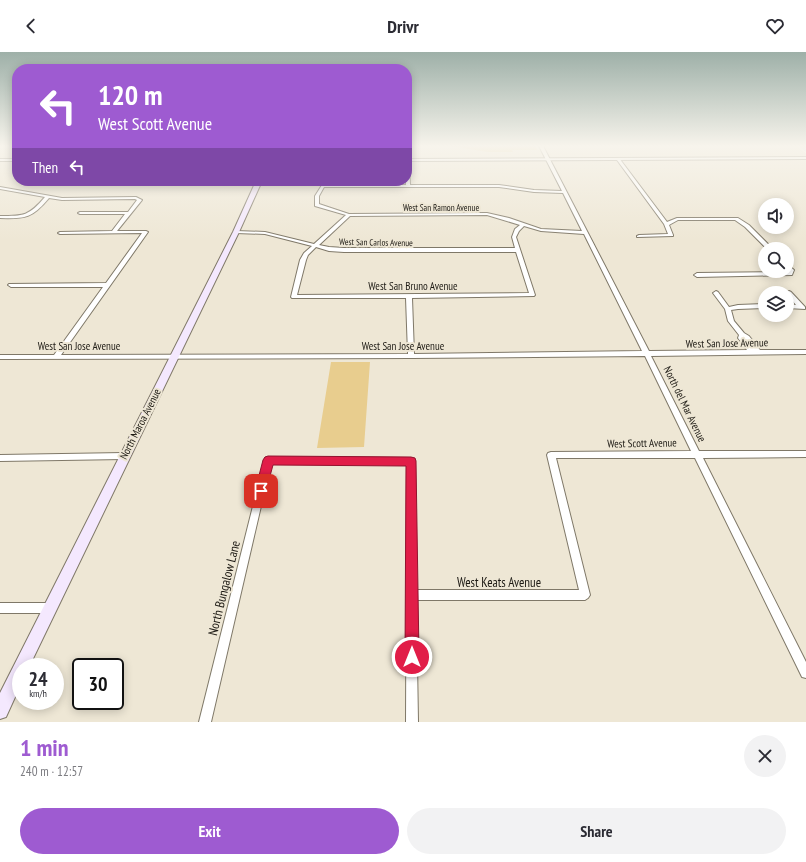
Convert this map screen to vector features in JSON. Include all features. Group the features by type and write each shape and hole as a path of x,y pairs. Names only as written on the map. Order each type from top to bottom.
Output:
{"main road":[{"name":"North Maroa Avenue","path":"25,658 236,232 257,186"},
{"name":"North Maroa Avenue","path":"0,711 12,686"}],"street":[{"name":"North del Mar Avenue","path":"557,177 647,354 695,454 806,673"},
{"path":"631,177 666,224 671,235 639,236"},
{"name":"West San Ramon Avenue","path":"408,186 322,186 317,196 317,205 349,216 487,214 541,230 586,233"},
{"path":"408,186 499,186 534,191 564,192"},
{"path":"0,188 62,199 136,198 140,200 113,232"},
{"path":"0,217 25,217 33,214 48,197"},
{"path":"80,213 129,213"},
{"path":"315,246 349,216"},
{"path":"666,224 677,219 736,219 747,226 763,242"},
{"path":"518,250 514,237 517,230 523,225"},
{"path":"56,356 146,232 60,233"},
{"name":"West San Carlos Avenue","path":"236,232 265,233 315,246 344,250 518,250"},
{"name":"West San Bruno Avenue","path":"315,246 306,254 303,260 294,297 532,295 518,250"},
{"path":"697,275 758,274"},
{"path":"12,285 108,285"},
{"path":"716,294 728,309 731,321 742,335 747,338 756,353"},
{"path":"409,296 411,356"},
{"path":"794,298 804,309"},
{"path":"728,309 738,306 758,306"},
{"path":"794,307 804,309"},
{"name":"West San Jose Avenue","path":"0,357 174,355 411,356 806,352"},
{"name":"West Scott Avenue","path":"585,595 551,455 806,454"},
{"path":"0,458 124,456"},
{"name":"North Bungalow Lane","path":"204,722 268,460 411,461 412,596"},
{"name":"West Keats Avenue","path":"412,596 585,595"},
{"path":"412,596 412,722"},
{"path":"0,608 50,608"}],"shaded area":[{"path":"331,362 370,362 364,447 317,448"}],"route":[{"path":"261,491 268,460 411,461 412,657"}]}
